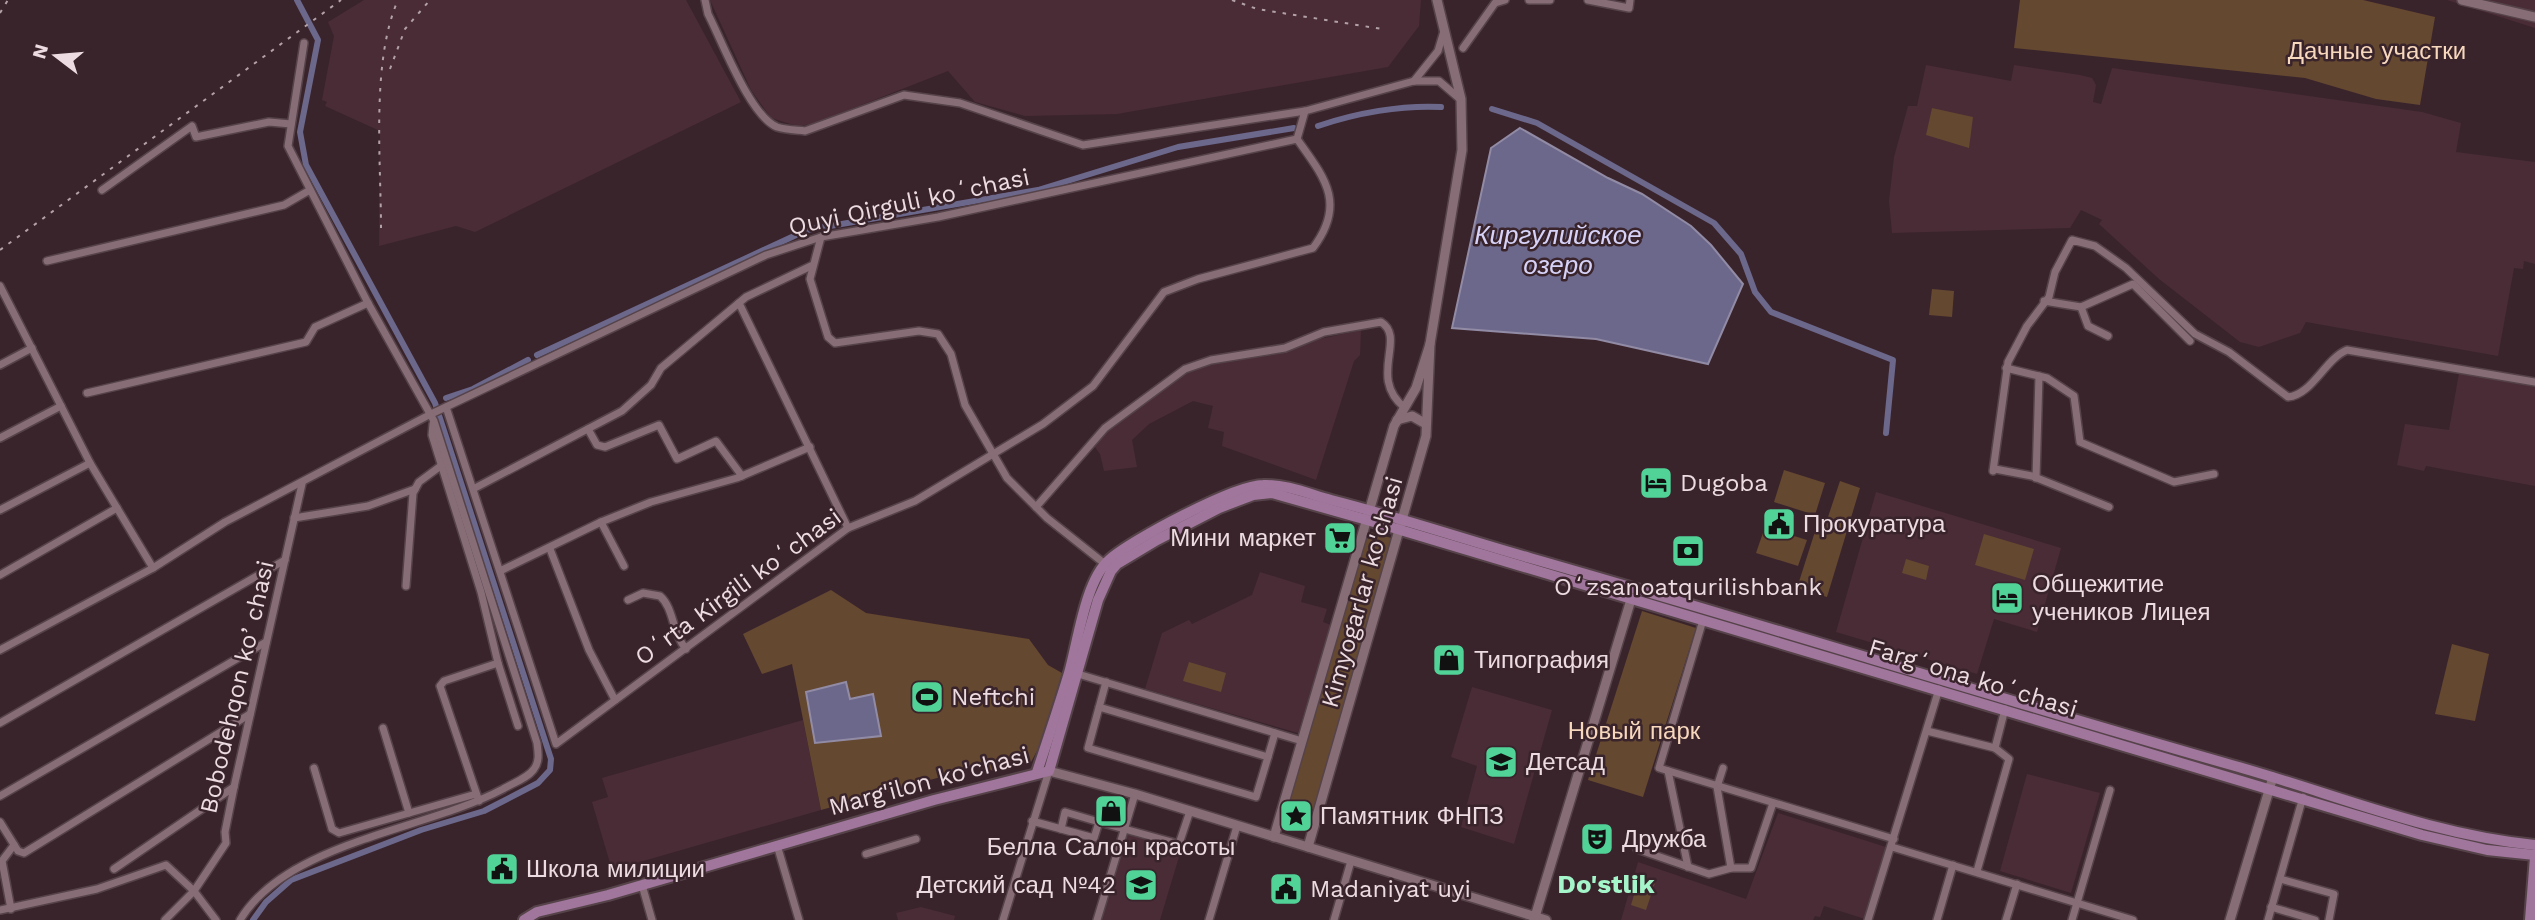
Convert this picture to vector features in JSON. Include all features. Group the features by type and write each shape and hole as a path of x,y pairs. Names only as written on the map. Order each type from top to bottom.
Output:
{"main road":[{"path":"1037,772 1089,598 1105,564 1151,533 1218,499 1257,485 1292,489 1368,515"},
{"path":"1049,771 1098,600 1117,564 1219,508 1261,494 1272,493 1368,515"},
{"name":"Fargʻona koʻchasi","path":"1368,515 2272,782 2303,797 2468,846 2534,860"},
{"name":"Fargʻona koʻchasi","path":"1632,594 1703,621 2005,709 2444,830 2489,841 2535,845"},
{"name":"Marg'ilon ko'chasi","path":"524,920 537,912 642,885 1037,772 1049,771"},
{"path":"2530,920 2534,860"}],"street":[{"path":"705,0 708,14 749,95 775,126 790,130 805,131 904,95 960,103 1083,145 1305,111 1414,80 1439,81 1461,99"},
{"name":"Kimyogarlar ko'chasi","path":"1308,847 1402,526 1426,424 1430,344 1462,150 1461,99 1437,0"},
{"path":"1463,48 1495,3 1505,0"},
{"path":"1530,0 1549,1"},
{"path":"1588,0 1629,8 1630,0"},
{"path":"2462,0 2535,17"},
{"path":"1414,80 1438,51 1444,31"},
{"path":"240,920 276,880 319,858 478,798 529,774 539,757 537,743 432,418 288,146 304,43"},
{"path":"1297,139 1305,111"},
{"path":"102,190 192,126 196,137 269,122 291,124"},
{"name":"Quyi Qirguli koʻchasi","path":"432,418 446,407 766,256 821,237 938,216 1297,139"},
{"name":"Oʻrta Kirgili koʻchasi","path":"446,407 475,488 554,744 848,528 915,501 993,455 1093,386 1164,292 1198,279 1313,248 1322,236 1327,220 1328,183 1297,139"},
{"path":"47,261 284,205 310,190"},
{"path":"821,237 811,266 810,279 828,337 835,343 919,331 938,334 951,354 965,405 1007,478 1036,507 1105,564"},
{"path":"2109,507 2036,478 1994,470 2006,368 2044,301 2049,297 2055,272 2072,240 2084,241 2126,268 2195,334 2229,352 2292,397 2317,376 2334,355 2347,350 2535,382"},
{"path":"475,488 588,429 636,400 651,385 661,368 739,303 781,278 811,266"},
{"path":"2044,301 2081,307 2133,284 2190,341"},
{"path":"0,286 90,463 153,568"},
{"path":"87,393 306,342 315,327 369,303"},
{"path":"739,303 848,528"},
{"path":"2081,307 2088,326 2108,336"},
{"path":"1036,507 1105,428 1167,380 1185,369 1211,360 1285,348 1324,332 1381,322 1389,329 1390,339 1387,384 1394,399 1405,408"},
{"name":"Kimyogarlar ko'chasi","path":"1273,836 1397,420 1416,388 1430,344"},
{"path":"0,365 32,348"},
{"path":"2006,368 2039,376 2074,396 2080,442 2174,482 2214,474"},
{"path":"2036,478 2039,376"},
{"path":"0,438 61,406"},
{"path":"1397,420 1412,416 1426,424"},
{"path":"432,418 432,435 518,726"},
{"path":"0,650 153,568 225,522 432,418"},
{"path":"588,429 597,445 605,447 659,425 677,459 716,440 742,476"},
{"path":"500,571 601,522 652,502 742,476 810,447"},
{"path":"0,510 90,463"},
{"path":"294,519 369,506 415,489 442,465"},
{"name":"Bobodehqon koʼchasi","path":"165,920 194,891 226,843 225,832 234,787 302,484"},
{"path":"406,586 415,489"},
{"path":"0,575 117,509"},
{"path":"601,522 624,566"},
{"path":"550,549 589,650 615,700"},
{"path":"0,723 285,560"},
{"path":"628,600 643,593 660,596 668,608 676,637 686,649"},
{"path":"1534,918 1632,594"},
{"path":"1703,621 1659,768 1773,803 1954,865 2133,920"},
{"path":"0,796 266,642"},
{"path":"478,798 440,686 444,681 498,663"},
{"path":"1078,674 1302,741"},
{"path":"1106,682 1088,748 1256,797 1275,733"},
{"path":"1868,920 1939,690"},
{"path":"1099,707 1268,757"},
{"path":"1995,748 2005,709"},
{"path":"0,822 14,845 24,853 250,713"},
{"path":"383,728 409,814"},
{"path":"1927,731 1995,748 2009,759 1977,871"},
{"path":"314,768 335,832 478,798"},
{"path":"1723,768 1717,787 1731,868"},
{"path":"1003,920 1049,771"},
{"name":"Marg'ilon ko'chasi","path":"1049,771 1135,794 1546,920"},
{"path":"1668,771 1688,867"},
{"path":"2230,920 2272,782"},
{"path":"114,869 234,787"},
{"path":"2072,920 2109,790"},
{"path":"1097,920 1135,794"},
{"path":"2268,920 2303,797"},
{"path":"1637,849 1709,874 1731,868 1751,867 1773,803"},
{"path":"1060,829 1065,812 1179,844 1189,811"},
{"path":"1032,821 1094,838 1099,822"},
{"path":"1209,920 1237,826"},
{"path":"866,854 916,839"},
{"path":"11,909 2,861 14,845"},
{"path":"777,845 799,920"},
{"path":"1334,920 1351,860"},
{"path":"0,910 97,889 166,864 194,891 216,920"},
{"path":"1937,920 1954,865"},
{"path":"2280,879 2334,894 2329,920"},
{"path":"2007,920 2017,884"},
{"path":"642,885 652,920"},
{"path":"2271,907 2315,920"}],"shaded area":[{"path":"364,0 686,0 741,102 475,232 456,226 379,246 380,131 325,106 327,102 322,100 334,36 328,22"},
{"path":"710,0 1421,0 1419,26 1388,67 1117,114 1025,116 975,102 948,71 813,124 797,126 771,118 751,90"},
{"path":"2447,0 2535,0 2535,28"},
{"path":"1926,65 2011,81 2014,65 2080,75 2092,78 2096,85 2093,102 2101,104 2112,68 2422,112 2461,123 2456,152 2535,162 2535,264 2524,261 2523,269 2514,268 2498,356 2306,322 2300,333 2259,347 2240,342 2159,279 2099,224 2102,220 2081,210 2070,228 1892,233 1889,201 1894,157 1908,106 1917,106"},
{"path":"1361,330 1360,355 1354,361 1316,480 1222,446 1224,432 1208,428 1213,406 1193,401 1149,424 1132,440 1137,467 1104,471 1100,454 1092,443 1184,374 1214,362"},
{"path":"2459,373 2535,387 2535,486 2426,466 2424,471 2397,465 2405,424 2449,430"},
{"path":"1876,492 2061,548 2037,632 1994,619 1977,674 1836,632"},
{"path":"1260,572 1305,586 1301,602 1327,609 1323,622 1331,625 1298,733 1145,689 1162,633 1189,620 1192,624 1252,595"},
{"name":"Детсад","path":"1472,687 1552,710 1514,844 1461,827 1477,766 1451,757"},
{"path":"803,720 821,810 612,870 592,802 608,797 602,778"},
{"path":"2027,774 2100,793 2071,893 2000,871"},
{"path":"1778,813 1886,847 1865,919 1824,906 1820,917 1815,916 1813,920 1621,920 1638,862 1746,899"},
{"name":"Детский сад №42","path":"1126,834 1181,850 1160,920 1101,920"},
{"path":"921,907 955,916 954,920 898,920 896,913"}],"green space":[{"name":"Дачные участки","path":"2020,0 2363,0 2435,17 2420,105 2376,99 2305,78 2014,48"},
{"path":"1932,108 1973,117 1969,148 1926,135"},
{"path":"1932,289 1954,291 1952,317 1929,315"},
{"path":"1784,470 1825,483 1815,515 1774,502"},
{"path":"1840,481 1860,488 1827,597 1797,588 1819,519 1827,520"},
{"path":"1765,527 1807,540 1798,566 1756,553"},
{"path":"1364,530 1398,540 1319,811 1284,802"},
{"path":"1984,534 2034,549 2025,580 1975,565"},
{"path":"1906,559 1929,566 1926,580 1902,573"},
{"name":"Neftchi","path":"831,590 866,613 1029,639 1048,665 1062,673 1043,740 1031,762 995,771 977,767 821,810 792,664 762,674 743,634"},
{"name":"Новый парк","path":"1642,611 1696,628 1643,797 1588,780"},
{"path":"2452,644 2489,654 2475,721 2435,714"},
{"path":"1189,662 1226,673 1221,692 1183,681"},
{"path":"1639,878 1655,883 1646,910 1631,905"}],"water":[{"name":"Киргулийское озеро","path":"1520,128 1608,178 1642,194 1691,226 1711,245 1743,284 1708,364 1596,339 1452,328 1491,148"},
{"path":"846,682 850,699 873,694 881,736 815,743 806,692"}],"waterway":[{"path":"253,920 266,902 291,880 421,830 484,811 538,783 550,770 551,759 435,403 306,165 300,132 318,40 297,0"},
{"path":"1318,126 1379,111 1441,107"},
{"path":"1492,109 1537,123 1714,223 1741,254 1755,292 1771,312 1893,360 1886,433"},
{"path":"537,355 807,230 1038,190 1178,147 1294,128"},
{"path":"446,398 473,389 528,360"}],"railway":[{"path":"0,13 8,0"},
{"path":"0,250 341,0"},
{"path":"381,228 381,81 384,52 398,0"},
{"path":"390,69 405,29 430,0"},
{"path":"1232,0 1257,9 1382,29"}],"place":[{"name":"Dugoba","path":"1656,483"},
{"name":"Прокуратура","path":"1779,524"},
{"name":"Мини маркет","path":"1340,538"},
{"name":"Oʻzsanoatqurilishbank","path":"1688,551"},
{"name":"Общежитие учеников Лицея","path":"2007,598"},
{"name":"Типография","path":"1449,660"},
{"name":"Neftchi","path":"927,697"},
{"name":"Детсад","path":"1501,762"},
{"name":"Белла Салон красоты","path":"1111,811"},
{"name":"Памятник ФНПЗ","path":"1296,816"},
{"name":"Дружба","path":"1597,839"},
{"name":"Школа милиции","path":"502,869"},
{"name":"Детский сад №42","path":"1141,885"},
{"name":"Madaniyat uyi","path":"1286,889"}],"district":[{"name":"Do'stlik","path":"1606,884"}]}
